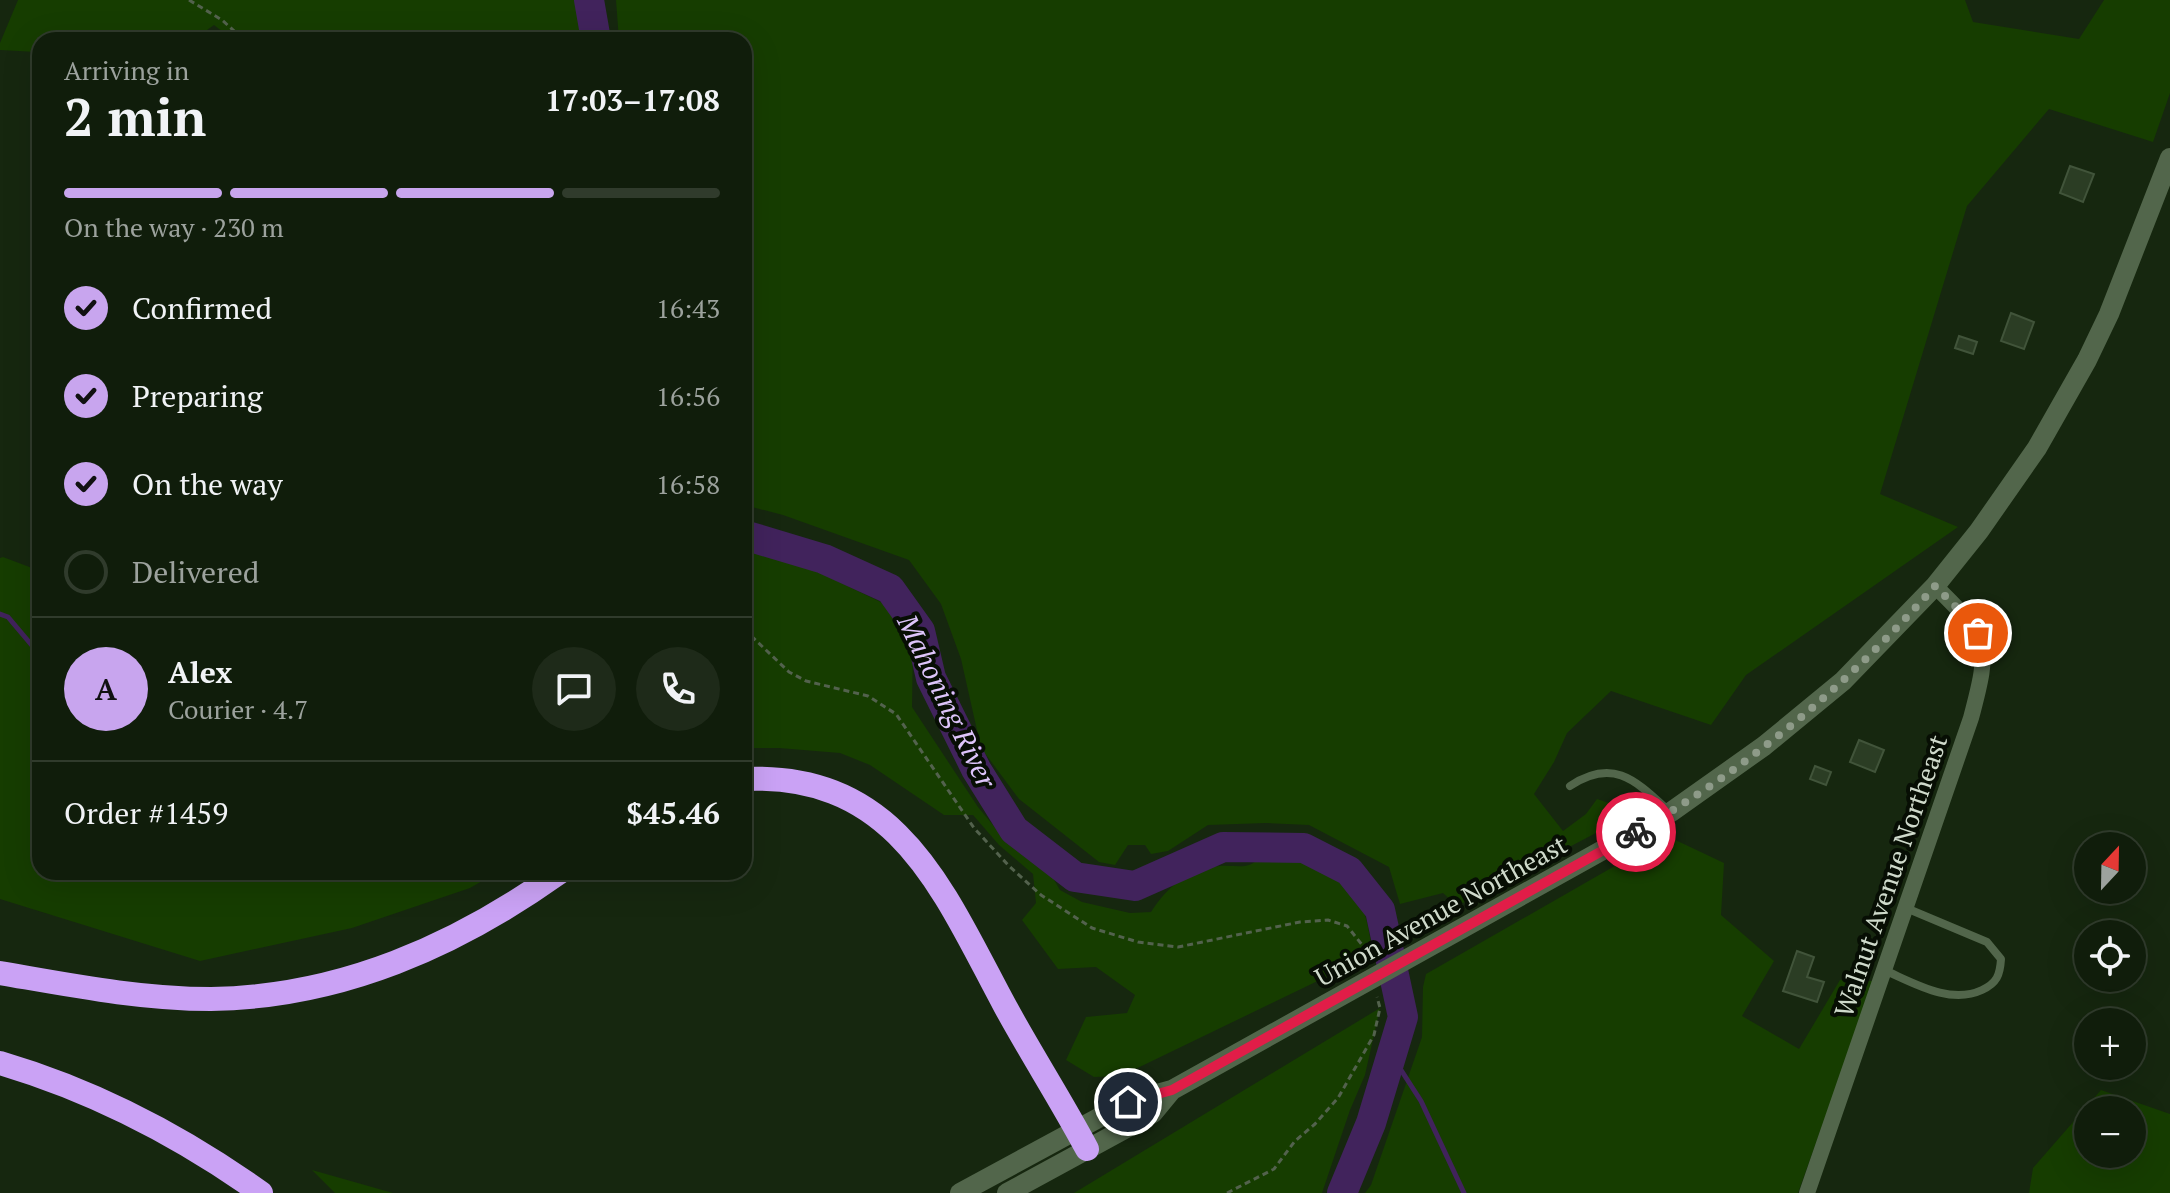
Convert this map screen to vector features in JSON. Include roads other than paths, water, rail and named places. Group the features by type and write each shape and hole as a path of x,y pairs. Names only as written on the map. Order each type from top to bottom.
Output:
{"highway":[{"path":"752,779 777,779 826,789 871,812 909,845 939,886 1043,1075 1082,1139"},
{"path":"0,973 93,989 173,997 248,997 298,990 360,976 431,949 498,913 548,880"},
{"path":"0,1063 68,1086 137,1116 182,1140 261,1193"}],"main road":[{"name":"Union Avenue Northeast","path":"1007,1193 1128,1102 1172,1090 1671,812 1764,746 1833,690 1935,586 2009,490 2063,405 2109,314 2170,158"},
{"name":"Union Avenue Northeast","path":"960,1193 1082,1139"}],"street":[{"name":"Walnut Avenue Northeast","path":"1807,1193 1971,718 1981,681 1983,653 1978,633 1935,586"}],"lane":[{"path":"1570,786 1588,774 1617,773 1671,812"},
{"path":"1884,970 1954,997 1974,993 1993,984 2000,973 2001,959 1987,942 1905,908"}],"waterway":[{"name":"Mahoning River","path":"589,0 595,32"},
{"name":"Mahoning River","path":"752,537 824,559 890,589 920,631 931,678 976,769 1014,830 1075,877 1135,886 1223,847 1304,848 1349,871 1380,910 1403,1017 1371,1123 1342,1193"},
{"path":"0,614 8,617 32,646"},
{"path":"1392,1056 1421,1101 1464,1193"}]}
